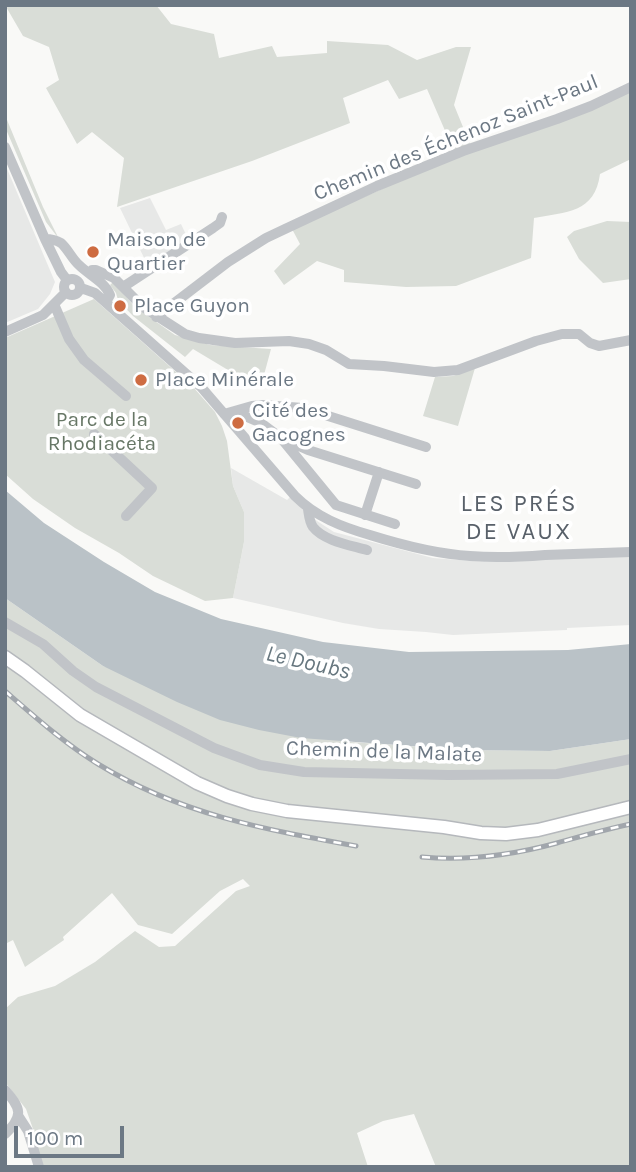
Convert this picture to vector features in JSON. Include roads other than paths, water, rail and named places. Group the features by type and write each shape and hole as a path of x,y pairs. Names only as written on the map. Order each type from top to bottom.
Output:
{"main road":[{"path":"5,657 80,715 152,757 214,791 261,806 506,834 538,830 631,807"}],"street":[{"name":"Chemin des Échenoz Saint-Paul","path":"156,317 228,262 266,238 377,186 463,151 557,119 631,87"},
{"path":"5,147 45,239 61,272 68,280"},
{"path":"123,287 213,228 220,223 222,217"},
{"path":"45,239 61,244 79,265 110,293 106,302"},
{"path":"90,273 96,270 110,275 143,307 184,334 235,343 289,341 309,344 326,350 349,364 434,372 458,370 562,334 579,334 599,346 631,340"},
{"path":"66,292 74,295 81,288 76,279 68,280"},
{"path":"66,292 64,287 68,280"},
{"path":"81,288 95,293 106,302 201,387 308,509 345,528 440,553 498,558 631,552"},
{"path":"5,332 43,315 66,292"},
{"path":"54,304 69,339 84,360 126,396"},
{"path":"224,414 263,405 303,408 426,447"},
{"path":"239,410 281,438 308,450 416,484"},
{"path":"94,434 152,488 126,516"},
{"path":"281,438 335,505 395,524"},
{"path":"365,515 379,472"},
{"path":"308,509 310,522 324,536 367,550"},
{"name":"Chemin de la Malate","path":"5,622 43,644 96,687 214,748 260,765 304,772 557,774 631,759"},
{"path":"5,1090 17,1107 19,1117 28,1131 39,1167"},
{"path":"5,1134 16,1124 19,1117"}],"water":[{"name":"Le Doubs","path":"5,490 44,523 104,562 155,592 221,619 323,642 409,652 568,650 631,644 631,739 550,751 465,750 301,738 220,720 103,666 5,598"}],"railway":[{"path":"5,691 85,756 160,796 255,826 356,846"},
{"path":"422,857 456,858 507,854 631,824"}],"place":[{"name":"Maison de Quartier","path":"93,252"},
{"name":"Place Guyon","path":"120,306"},
{"name":"Place Minérale","path":"141,380"},
{"name":"Cité des Gacognes","path":"238,423"}],"district":[{"name":"LES PRÉS DE VAUX","path":"519,518"}],"park label":[{"name":"Parc de la Rhodiacéta","path":"102,432"}]}
